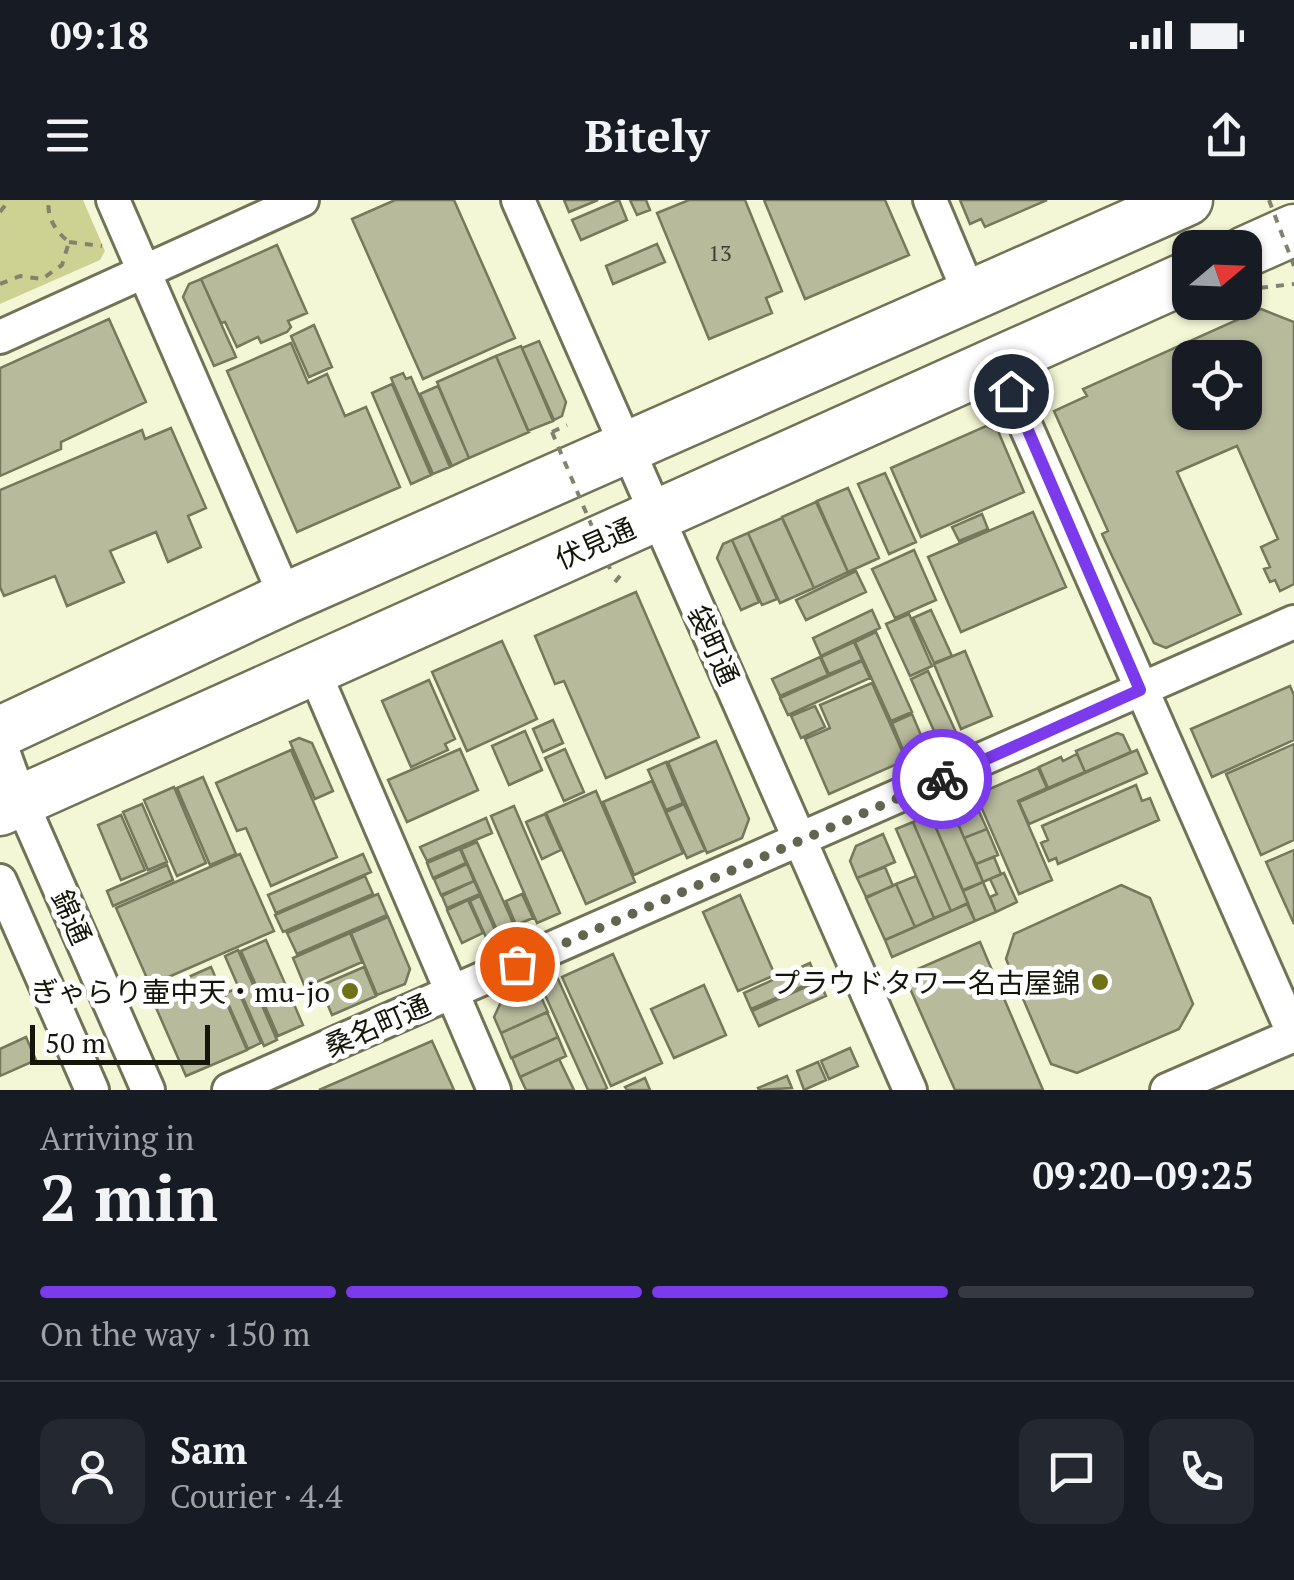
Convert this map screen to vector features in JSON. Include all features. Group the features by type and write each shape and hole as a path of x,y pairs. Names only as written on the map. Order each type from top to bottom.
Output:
{"highway":[{"path":"0,732 286,598 1187,200"},
{"path":"1262,244 1294,230"},
{"name":"伏見通","path":"10,806 998,363 1172,305"}],"street":[{"path":"113,200 286,598"},
{"path":"0,336 302,200"},
{"name":"袋町通","path":"518,200 910,1090"},
{"path":"930,200 970,294"},
{"path":"998,363 1294,1035 1167,1090"},
{"name":"桑名町通","path":"229,1090 801,842 1294,622"},
{"path":"314,669 494,1090"},
{"name":"錦通","path":"0,743 10,806 148,1090"},
{"name":"錦通","path":"0,881 92,1090"}],"path":[{"path":"0,212 8,200"},
{"path":"50,200 52,220 69,242 112,248"},
{"path":"1268,200 1294,266"},
{"path":"0,284 20,276 42,279 62,266 69,242"},
{"path":"1262,288 1294,284"},
{"path":"566,426 552,432 610,569"},
{"path":"615,582 626,568"}],"green space":[{"path":"0,200 83,200 105,251 100,260 0,304"}],"building":[{"path":"395,200 454,200 515,338 423,379 352,219"},
{"path":"564,200 598,200 569,212"},
{"path":"619,200 627,220 581,240 572,220"},
{"path":"630,200 646,200 650,210 637,215"},
{"path":"689,200 745,200 782,291 766,298 772,313 709,339 657,213"},
{"path":"764,200 885,200 909,255 805,299"},
{"path":"960,200 1047,200 985,227 981,219 970,224"},
{"path":"657,244 665,262 613,284 606,266"},
{"path":"277,245 307,313 288,321 291,327 287,332 261,343 258,337 237,347 201,279"},
{"path":"201,279 236,357 214,366 183,297 189,284"},
{"path":"1262,309 1294,322 1294,584 1280,591 1264,569 1270,567 1261,547 1278,539 1237,446 1177,472 1241,614 1166,648 1154,643 1102,534 1108,531 1054,411 1087,396 1083,389 1172,349 1172,430 1262,430 1262,340 1192,340 1237,320 1262,320"},
{"path":"109,319 146,402 61,442 61,449 0,476 0,368"},
{"path":"314,325 332,367 309,377 291,336"},
{"path":"539,341 566,402 562,416 554,420 522,348"},
{"path":"291,343 308,383 327,374 345,416 366,407 400,487 297,532 227,371"},
{"path":"521,346 553,421 528,431 496,356"},
{"path":"496,356 529,432 469,458 437,382"},
{"path":"403,373 406,379 411,377 450,467 433,474 391,378"},
{"path":"392,384 431,475 411,484 372,393"},
{"path":"438,386 469,458 452,466 420,394"},
{"path":"986,426 998,431 1024,492 921,537 891,468"},
{"path":"171,428 206,508 188,516 201,547 168,562 156,532 110,551 124,582 67,606 55,576 4,596 0,587 0,490 142,430 145,439"},
{"path":"885,473 916,542 889,554 858,484"},
{"path":"848,488 879,558 848,572 817,501"},
{"path":"816,502 848,572 814,588 782,517"},
{"path":"1033,512 1066,587 961,632 928,557"},
{"path":"982,514 988,529 959,541 952,527"},
{"path":"782,518 814,588 780,603 748,533"},
{"path":"748,533 777,599 762,605 732,540"},
{"path":"732,540 759,602 741,610 717,558 723,544"},
{"path":"914,550 936,600 895,618 872,569"},
{"path":"856,571 866,592 806,620 796,600"},
{"path":"636,592 699,737 606,778 564,681 555,684 535,636"},
{"path":"872,610 880,628 821,656 813,638"},
{"path":"931,610 952,656 934,663 913,618"},
{"path":"909,614 932,666 910,676 886,624"},
{"path":"876,632 912,712 891,721 855,642"},
{"path":"502,641 537,719 467,751 432,672"},
{"path":"854,642 862,660 829,674 821,657"},
{"path":"965,651 992,716 961,729 934,664"},
{"path":"820,657 828,675 780,696 772,679"},
{"path":"862,661 870,678 788,715 780,698"},
{"path":"928,671 960,741 942,749 911,679"},
{"path":"429,680 455,739 445,744 448,750 411,767 382,701"},
{"path":"872,683 906,760 829,794 805,739 830,728 820,705"},
{"path":"1290,686 1294,695 1294,740 1212,777 1191,729"},
{"path":"815,706 825,727 801,738 791,716"},
{"path":"912,714 929,754 908,762 892,723"},
{"path":"553,720 563,743 543,752 533,729"},
{"path":"525,731 542,770 509,785 492,746"},
{"path":"1117,733 1123,735 1131,752 1085,772 1076,751"},
{"path":"299,738 312,743 333,791 315,799 290,742"},
{"path":"716,741 749,819 742,838 707,853 668,762"},
{"path":"1294,744 1294,840 1261,855 1226,774"},
{"path":"460,749 478,790 407,822 388,780"},
{"path":"565,749 584,792 564,801 545,758"},
{"path":"291,750 337,857 271,886 246,828 237,831 216,783"},
{"path":"1137,750 1147,773 1029,824 1019,802"},
{"path":"1077,754 1085,772 1048,788 1039,767"},
{"path":"666,762 683,803 666,810 648,770"},
{"path":"1038,768 1047,788 1018,801 1052,880 1019,894 976,795"},
{"path":"203,777 236,854 210,865 177,788"},
{"path":"652,781 683,853 634,875 603,802"},
{"path":"1136,785 1142,801 1150,798 1159,820 1058,864 1056,858 1049,861 1041,843 1048,840 1042,826"},
{"path":"174,787 206,863 177,876 144,800"},
{"path":"596,791 635,882 586,904 546,813"},
{"path":"972,796 987,829 964,838 950,805"},
{"path":"142,804 167,862 148,870 123,812"},
{"path":"684,804 705,850 687,858 666,812"},
{"path":"950,805 983,882 963,890 930,814"},
{"path":"514,806 560,913 537,923 491,816"},
{"path":"545,814 561,850 542,859 526,822"},
{"path":"930,814 968,903 951,911 913,822"},
{"path":"121,815 145,870 121,880 98,825"},
{"path":"486,818 492,833 427,861 420,847"},
{"path":"913,822 951,911 934,918 896,829"},
{"path":"987,829 998,855 976,864 964,838"},
{"path":"883,834 895,862 857,878 850,861 856,846"},
{"path":"477,842 517,932 501,939 461,849"},
{"path":"460,849 466,863 433,878 427,863"},
{"path":"1294,850 1294,924 1266,862"},
{"path":"240,854 274,931 150,985 116,908"},
{"path":"363,854 371,872 276,913 268,895"},
{"path":"994,857 1001,874 983,882 976,864"},
{"path":"467,864 474,881 441,895 434,879"},
{"path":"167,865 173,880 113,906 107,891"},
{"path":"885,867 893,886 866,897 857,878"},
{"path":"1004,873 1017,902 996,912 990,897 997,894 990,879"},
{"path":"365,876 373,894 283,932 275,915"},
{"path":"916,876 934,918 915,927 896,884"},
{"path":"474,881 480,894 447,908 442,896"},
{"path":"983,882 996,912 975,921 963,891"},
{"path":"896,884 915,927 885,940 866,898"},
{"name":"プラウドタワー名古屋錦","path":"1121,885 1150,898 1193,1004 1179,1029 1077,1073 1051,1064 1006,959 1014,934"},
{"path":"378,894 387,915 297,954 287,933"},
{"path":"522,894 533,918 516,925 506,901"},
{"path":"740,895 775,975 738,991 703,912"},
{"path":"480,896 499,939 489,944 470,901"},
{"path":"468,900 483,933 462,943 447,910"},
{"path":"967,904 975,921 892,957 885,940"},
{"path":"388,917 410,969 405,984 377,995 351,933"},
{"path":"350,933 362,962 305,987 293,958"},
{"path":"266,940 303,1025 278,1036 241,951"},
{"path":"980,942 1043,1090 955,1090 904,975"},
{"path":"238,950 277,1040 264,1046 225,956"},
{"path":"613,954 662,1063 611,1086 562,977"},
{"path":"810,963 817,980 751,1009 744,993"},
{"path":"211,967 247,1050 186,1076 150,994"},
{"path":"364,967 376,996 332,1015 320,986"},
{"path":"558,979 607,1088 604,1090 588,1090 541,986"},
{"path":"819,981 826,996 759,1026 752,1011"},
{"path":"704,985 726,1035 674,1058 651,1009"},
{"path":"536,986 548,1012 501,1033 494,1017 501,1002"},
{"path":"237,988 261,1043 248,1049 224,994"},
{"path":"547,1012 558,1037 511,1058 501,1033"},
{"path":"26,1037 36,1060 0,1076 0,1049"},
{"path":"558,1037 566,1056 520,1077 512,1058"},
{"path":"432,1041 454,1090 319,1090"},
{"path":"850,1048 858,1066 829,1079 821,1061"},
{"path":"559,1059 574,1090 526,1090 520,1077"},
{"path":"818,1062 826,1080 804,1090 797,1071"},
{"path":"787,1076 792,1088 758,1088"},
{"path":"645,1078 650,1090 625,1087"}],"way so far":[{"path":"517,964 942,779"}],"place":[{"name":"プラウドタワー名古屋錦","path":"1100,982"},
{"name":"ぎゃらり壷中天・mu-jo","path":"350,991"}],"route":[{"path":"942,779 1140,690 1011,391"}]}
